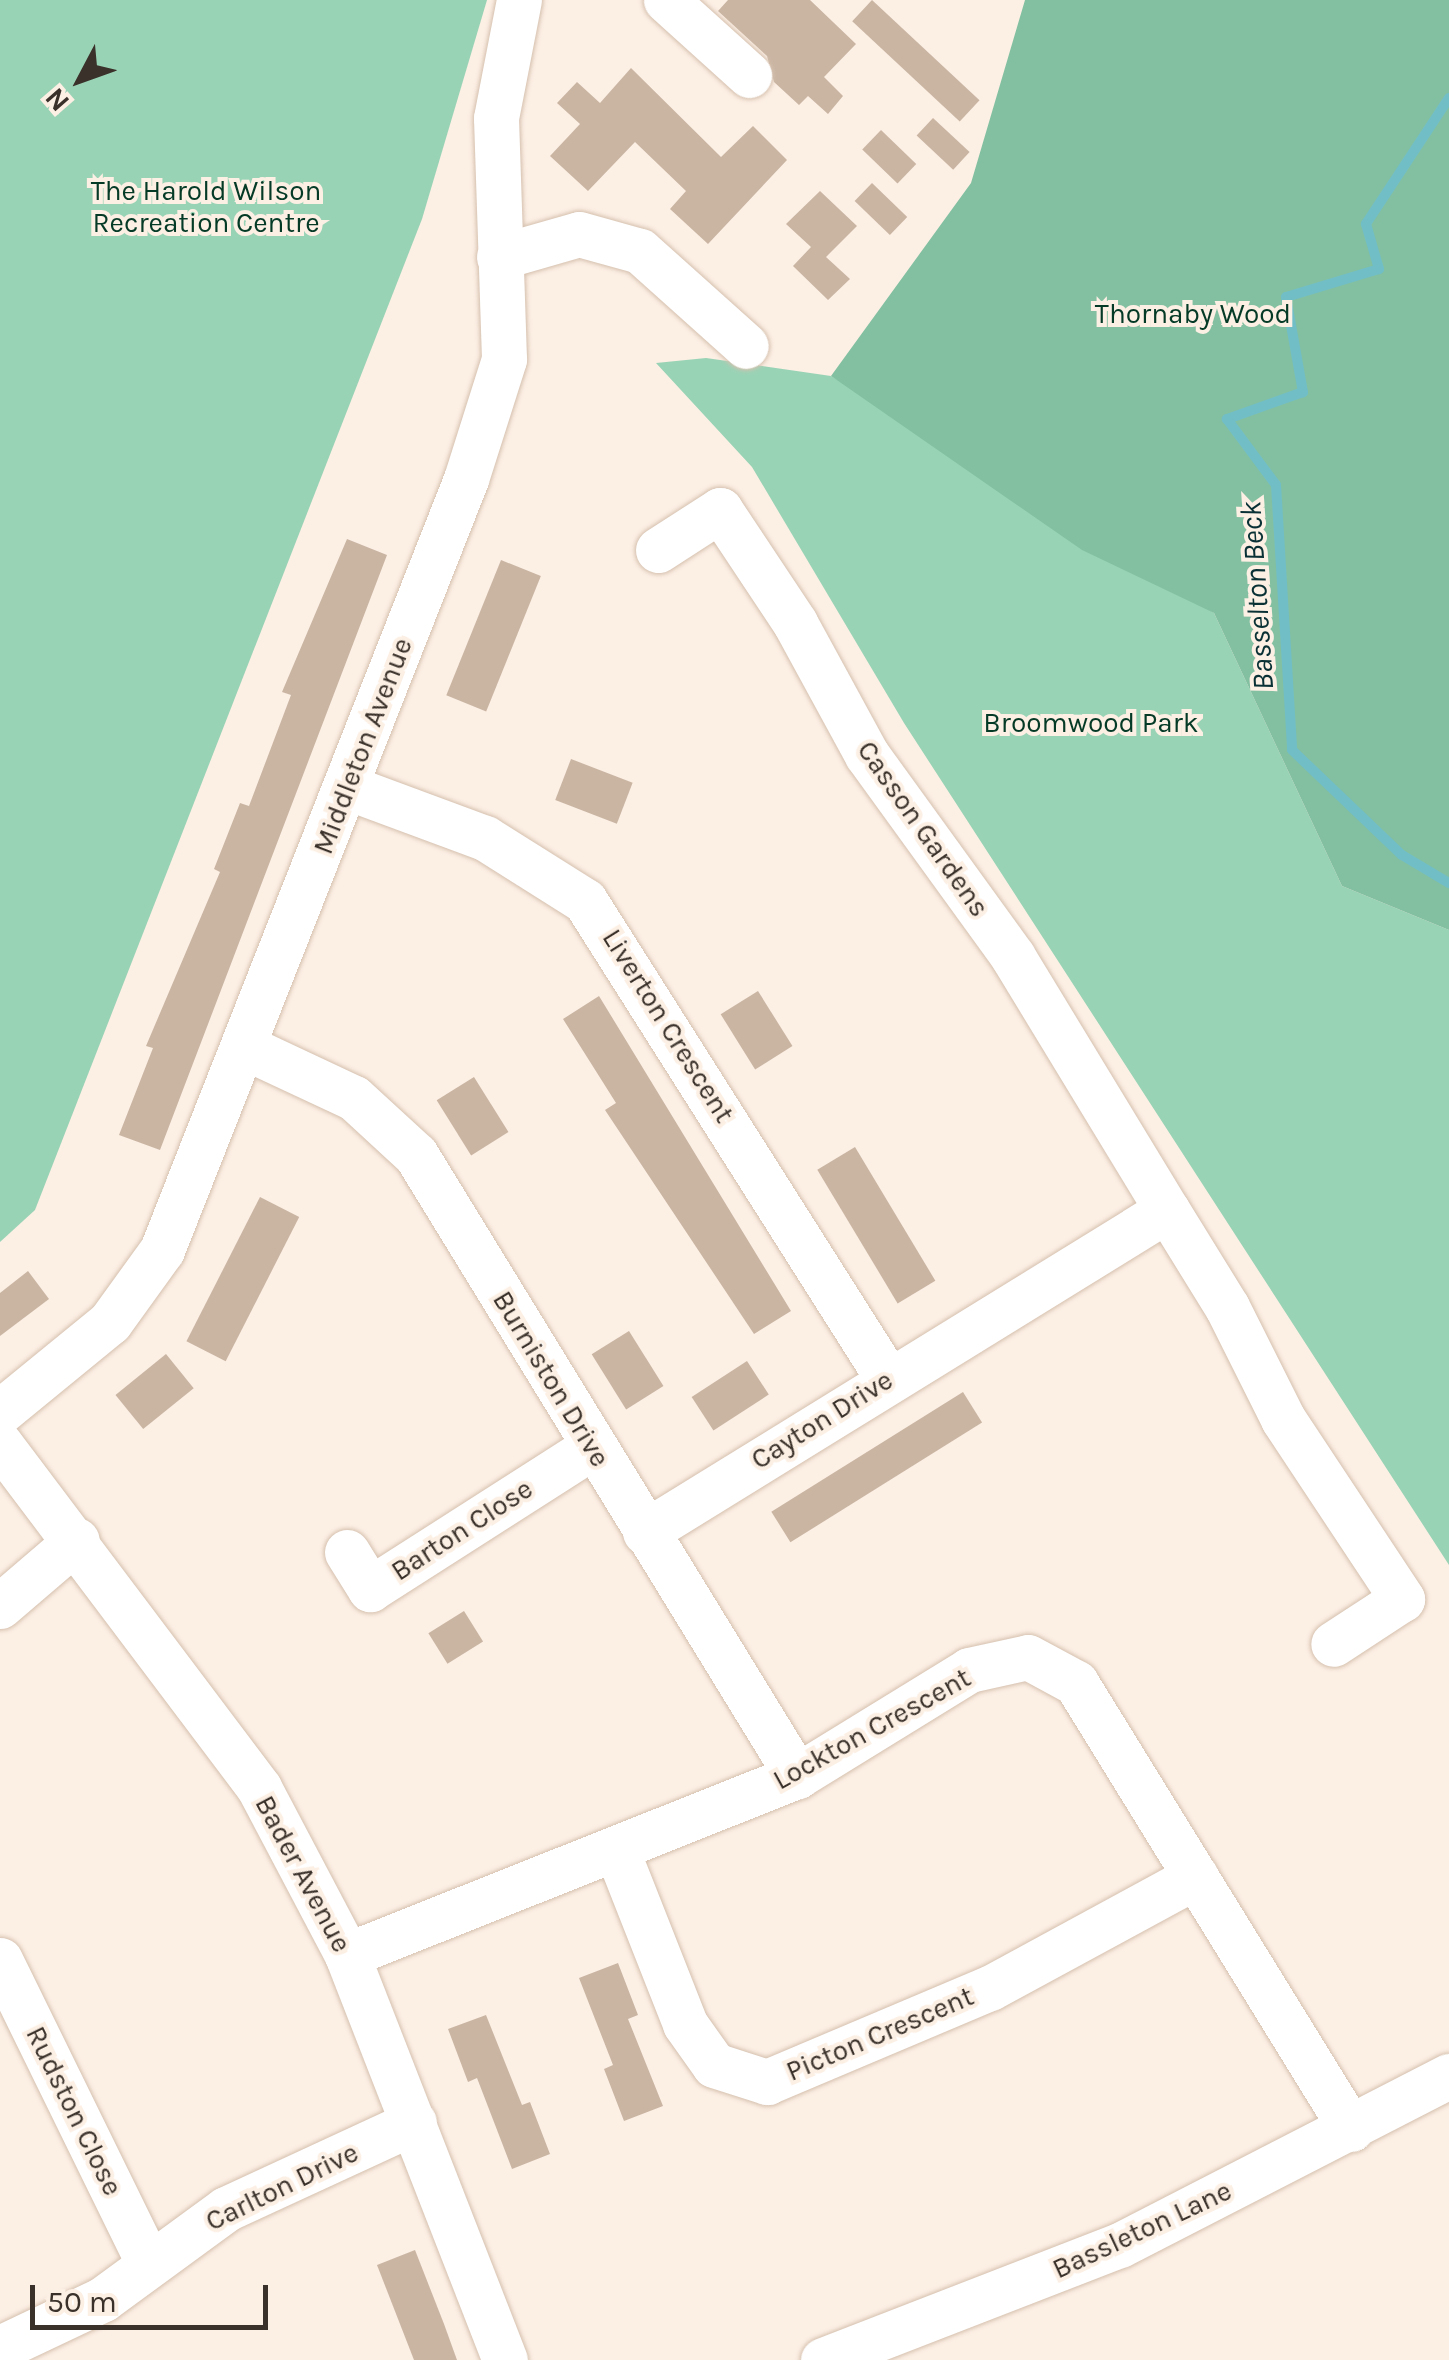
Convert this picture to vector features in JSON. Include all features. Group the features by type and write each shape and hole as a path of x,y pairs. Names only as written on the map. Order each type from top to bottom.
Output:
{"street":[{"name":"Middleton Avenue","path":"0,1412 110,1322 162,1250 466,479 504,359 496,118 520,0"},
{"path":"666,0 749,75"},
{"path":"499,257 579,234 640,250 746,346"},
{"name":"Casson Gardens","path":"658,550 720,510 795,623 867,755 1013,957 1227,1307 1283,1419 1402,1599 1332,1644"},
{"name":"Liverton Crescent","path":"347,787 485,838 585,901 888,1378"},
{"name":"Burniston Drive","path":"245,1047 354,1098 416,1154 797,1776"},
{"name":"Cayton Drive","path":"645,1532 888,1378 1167,1210"},
{"name":"Bader Avenue","path":"0,1444 259,1788 348,1955 505,2360"},
{"name":"Barton Close","path":"347,1552 370,1589 592,1447"},
{"path":"0,1606 76,1540"},
{"name":"Lockton Crescent","path":"348,1955 617,1851 797,1776 969,1670 1028,1657 1076,1683 1351,2130"},
{"name":"Picton Crescent","path":"617,1851 685,2024 714,2065 768,2082 990,1988 1196,1876"},
{"name":"Rudston Close","path":"0,1960 148,2262"},
{"name":"Bassleton Lane","path":"823,2360 1120,2246 1449,2076"},
{"name":"Carlton Drive","path":"0,2348 103,2299 148,2262 226,2209 414,2122"}],"green space":[{"name":"The Harold Wilson Recreation Centre","path":"0,0 487,0 422,219 35,1210 0,1242"},
{"name":"Thornaby Wood","path":"1025,0 1449,0 1449,930 1342,886 1214,613 1082,550 831,376 971,183"},
{"name":"Broomwood Park","path":"706,358 831,376 1105,540 1214,613 1342,886 1449,930 1449,1565 904,723 752,467 656,363"}],"building":[{"path":"728,0 810,0 856,44 824,77 843,96 828,114 808,96 799,105 774,82 767,56 718,11"},
{"path":"872,0 980,100 960,121 852,21"},
{"path":"631,68 721,157 753,126 787,160 708,244 670,209 686,191 635,142 588,191 550,156 580,124 557,103 577,82 600,103"},
{"path":"933,118 970,152 953,170 917,136"},
{"path":"881,130 916,164 897,183 862,149"},
{"path":"872,183 907,217 890,235 855,201"},
{"path":"820,191 857,226 826,257 850,279 828,300 793,266 811,247 786,224"},
{"path":"347,539 387,555 160,1150 119,1135 153,1048 146,1046 220,872 214,869 240,803 249,806 291,695 282,692"},
{"path":"501,560 541,576 486,711 446,695"},
{"path":"571,759 633,783 617,824 555,800"},
{"path":"758,991 792,1046 755,1069 721,1014"},
{"path":"599,996 791,1311 754,1334 605,1110 616,1103 563,1019"},
{"path":"474,1077 508,1132 471,1155 437,1100"},
{"path":"855,1147 935,1281 898,1303 817,1170"},
{"path":"260,1197 299,1217 226,1361 186,1341"},
{"path":"28,1271 49,1299 0,1336 0,1293"},
{"path":"629,1331 663,1386 626,1409 592,1354"},
{"path":"166,1354 194,1388 143,1429 115,1395"},
{"path":"747,1361 769,1395 713,1430 692,1397"},
{"path":"963,1392 982,1423 790,1542 771,1512"},
{"path":"464,1611 483,1642 447,1664 428,1633"},
{"path":"618,1963 638,2015 628,2019 663,2106 624,2121 604,2069 613,2065 579,1978"},
{"path":"486,2015 522,2105 530,2102 550,2154 512,2169 477,2078 468,2082 448,2029"},
{"path":"415,2250 457,2360 414,2360 377,2265"}],"waterway":[{"name":"Basselton Beck","path":"1449,98 1366,224 1379,269 1286,297 1303,392 1227,419 1276,485 1292,750 1402,855 1449,883"}]}
